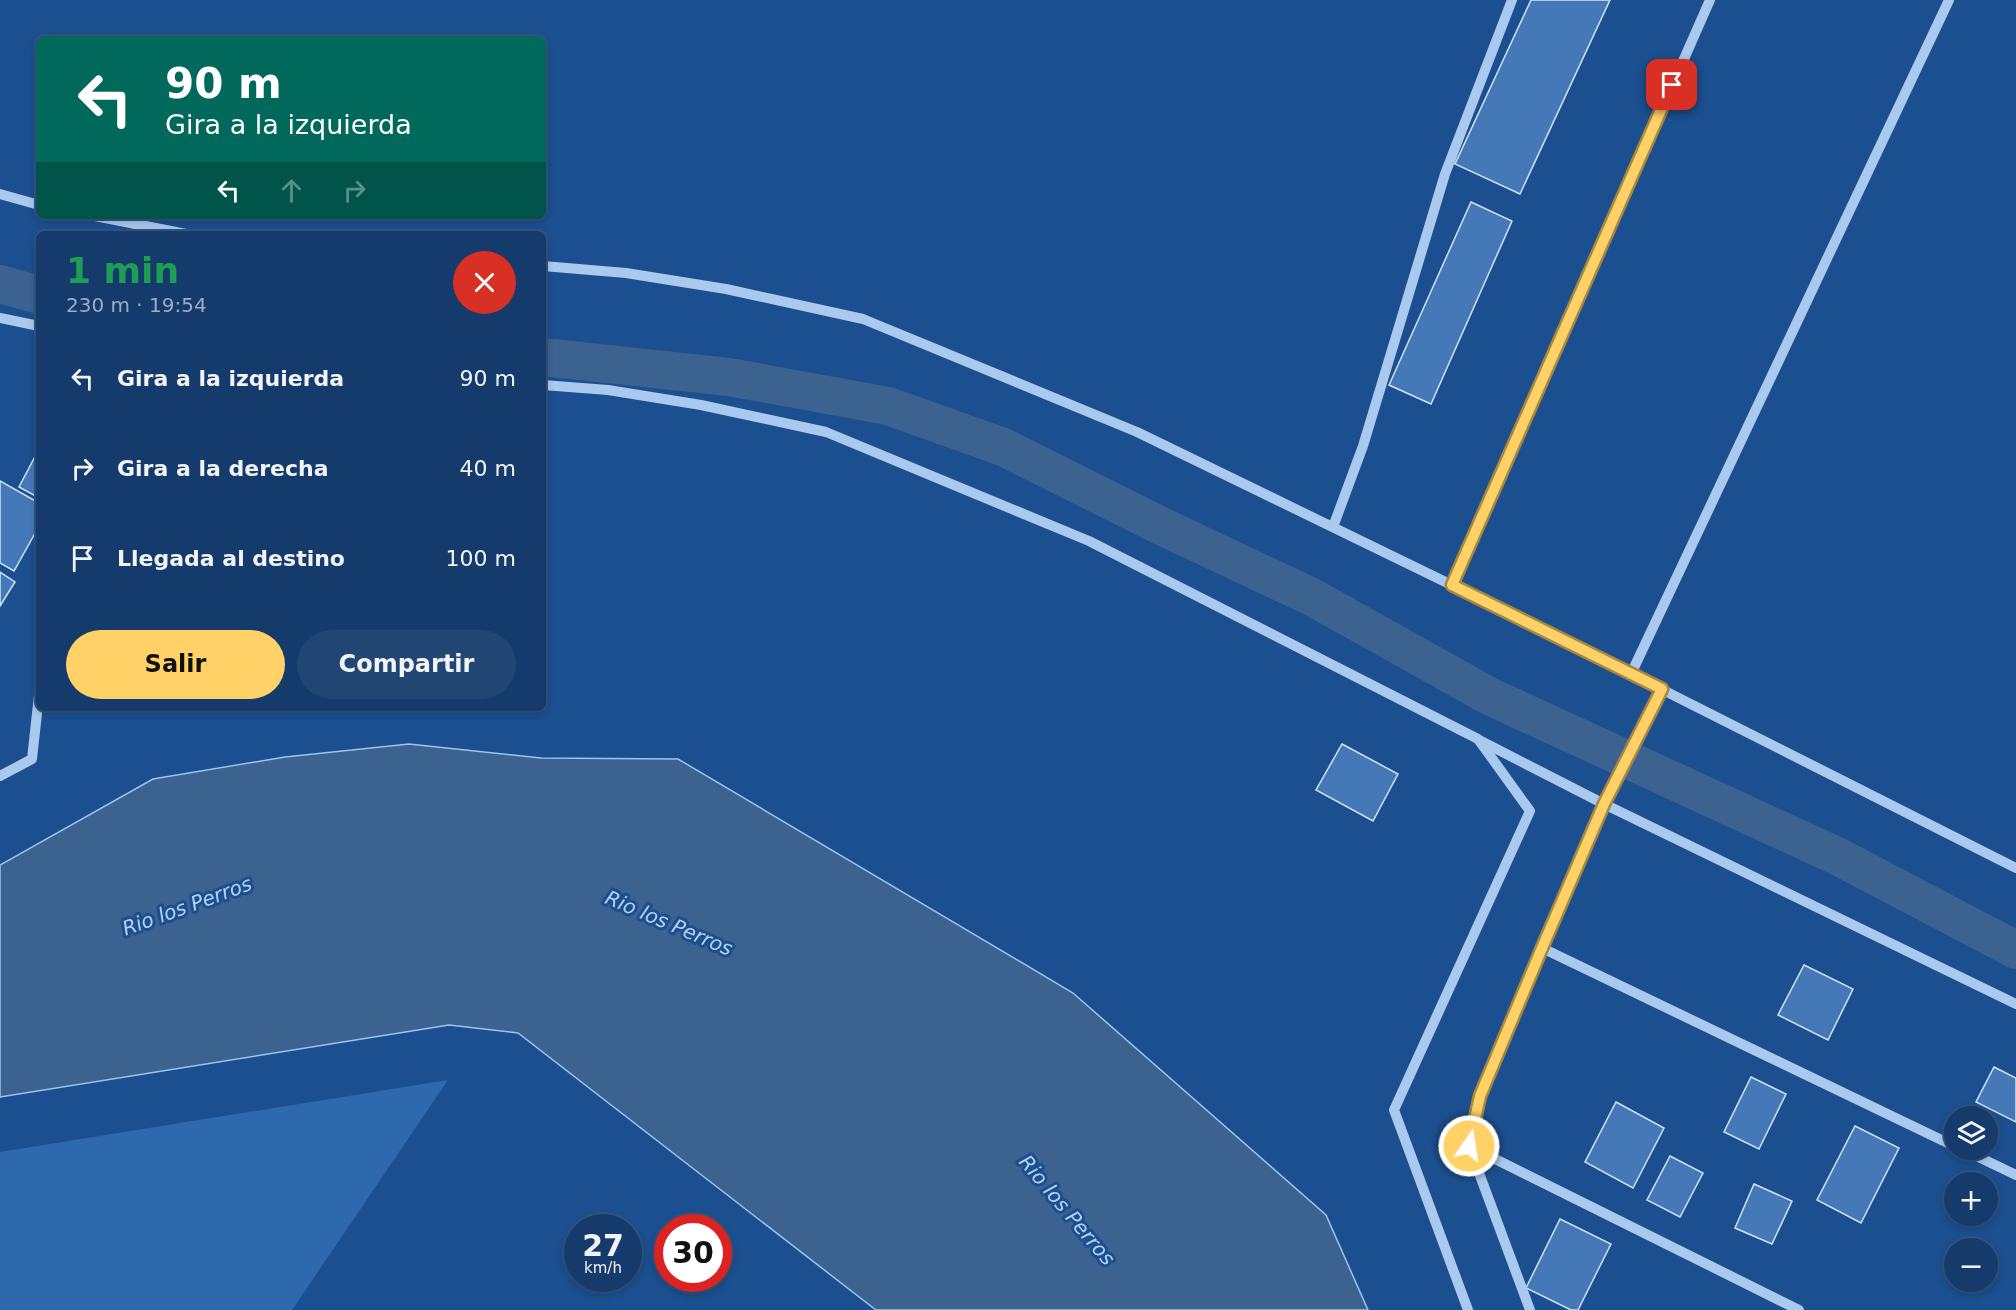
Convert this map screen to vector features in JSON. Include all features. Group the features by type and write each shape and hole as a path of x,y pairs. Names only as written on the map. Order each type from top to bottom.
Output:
{"street":[{"path":"1333,527 1363,446 1445,174 1512,0"},
{"path":"1452,585 1710,0"},
{"path":"1631,674 1949,0"},
{"path":"0,194 36,204"},
{"path":"110,219 171,231"},
{"path":"546,266 626,273 726,289 863,319 1137,432 1662,689 2016,868"},
{"path":"0,319 36,325"},
{"path":"546,385 608,390 701,405 826,432 1089,541 1604,804 2016,1004"},
{"path":"1530,1310 1469,1146 1480,1096 1542,948 1604,804 1662,689"},
{"path":"0,776 32,759 37,711"},
{"path":"1468,1310 1394,1110 1530,811 1478,739"},
{"path":"1542,948 1944,1141"},
{"path":"1469,1146 1799,1310"},
{"path":"1985,1160 2016,1175"}],"shaded area":[{"path":"448,1080 292,1310 0,1310 0,1152"}],"water":[{"name":"Rio los Perros","path":"409,744 541,758 678,759 1073,993 1326,1215 1368,1310 876,1310 518,1033 449,1025 0,1097 0,865 153,779 285,757"}],"building":[{"path":"1531,0 1610,0 1520,194 1455,164"},
{"path":"1471,202 1512,221 1431,404 1389,385"},
{"path":"36,455 36,496 19,487"},
{"path":"0,481 36,501 36,531 14,571 0,563"},
{"path":"0,572 15,582 0,606"},
{"path":"1342,744 1398,774 1373,821 1316,790"},
{"path":"1804,965 1853,989 1828,1040 1778,1015"},
{"path":"1994,1067 2016,1078 2016,1122 1998,1113 1998,1106 1984,1106 1976,1102"},
{"path":"1751,1077 1786,1094 1759,1149 1724,1132"},
{"path":"1616,1102 1664,1128 1633,1188 1585,1162"},
{"path":"1855,1126 1899,1148 1861,1223 1817,1200"},
{"path":"1670,1156 1703,1173 1680,1217 1647,1200"},
{"path":"1754,1184 1792,1201 1772,1244 1735,1228"},
{"path":"1560,1219 1611,1244 1578,1310 1571,1310 1526,1288"}],"waterway":[{"path":"0,284 36,294"},
{"path":"546,357 729,377 888,406 1003,447 1159,525 1312,597 1489,696 1837,856 2016,950"}],"route":[{"path":"1469,1146 1480,1096 1542,948 1604,804 1662,689 1452,585 1672,85"}]}
